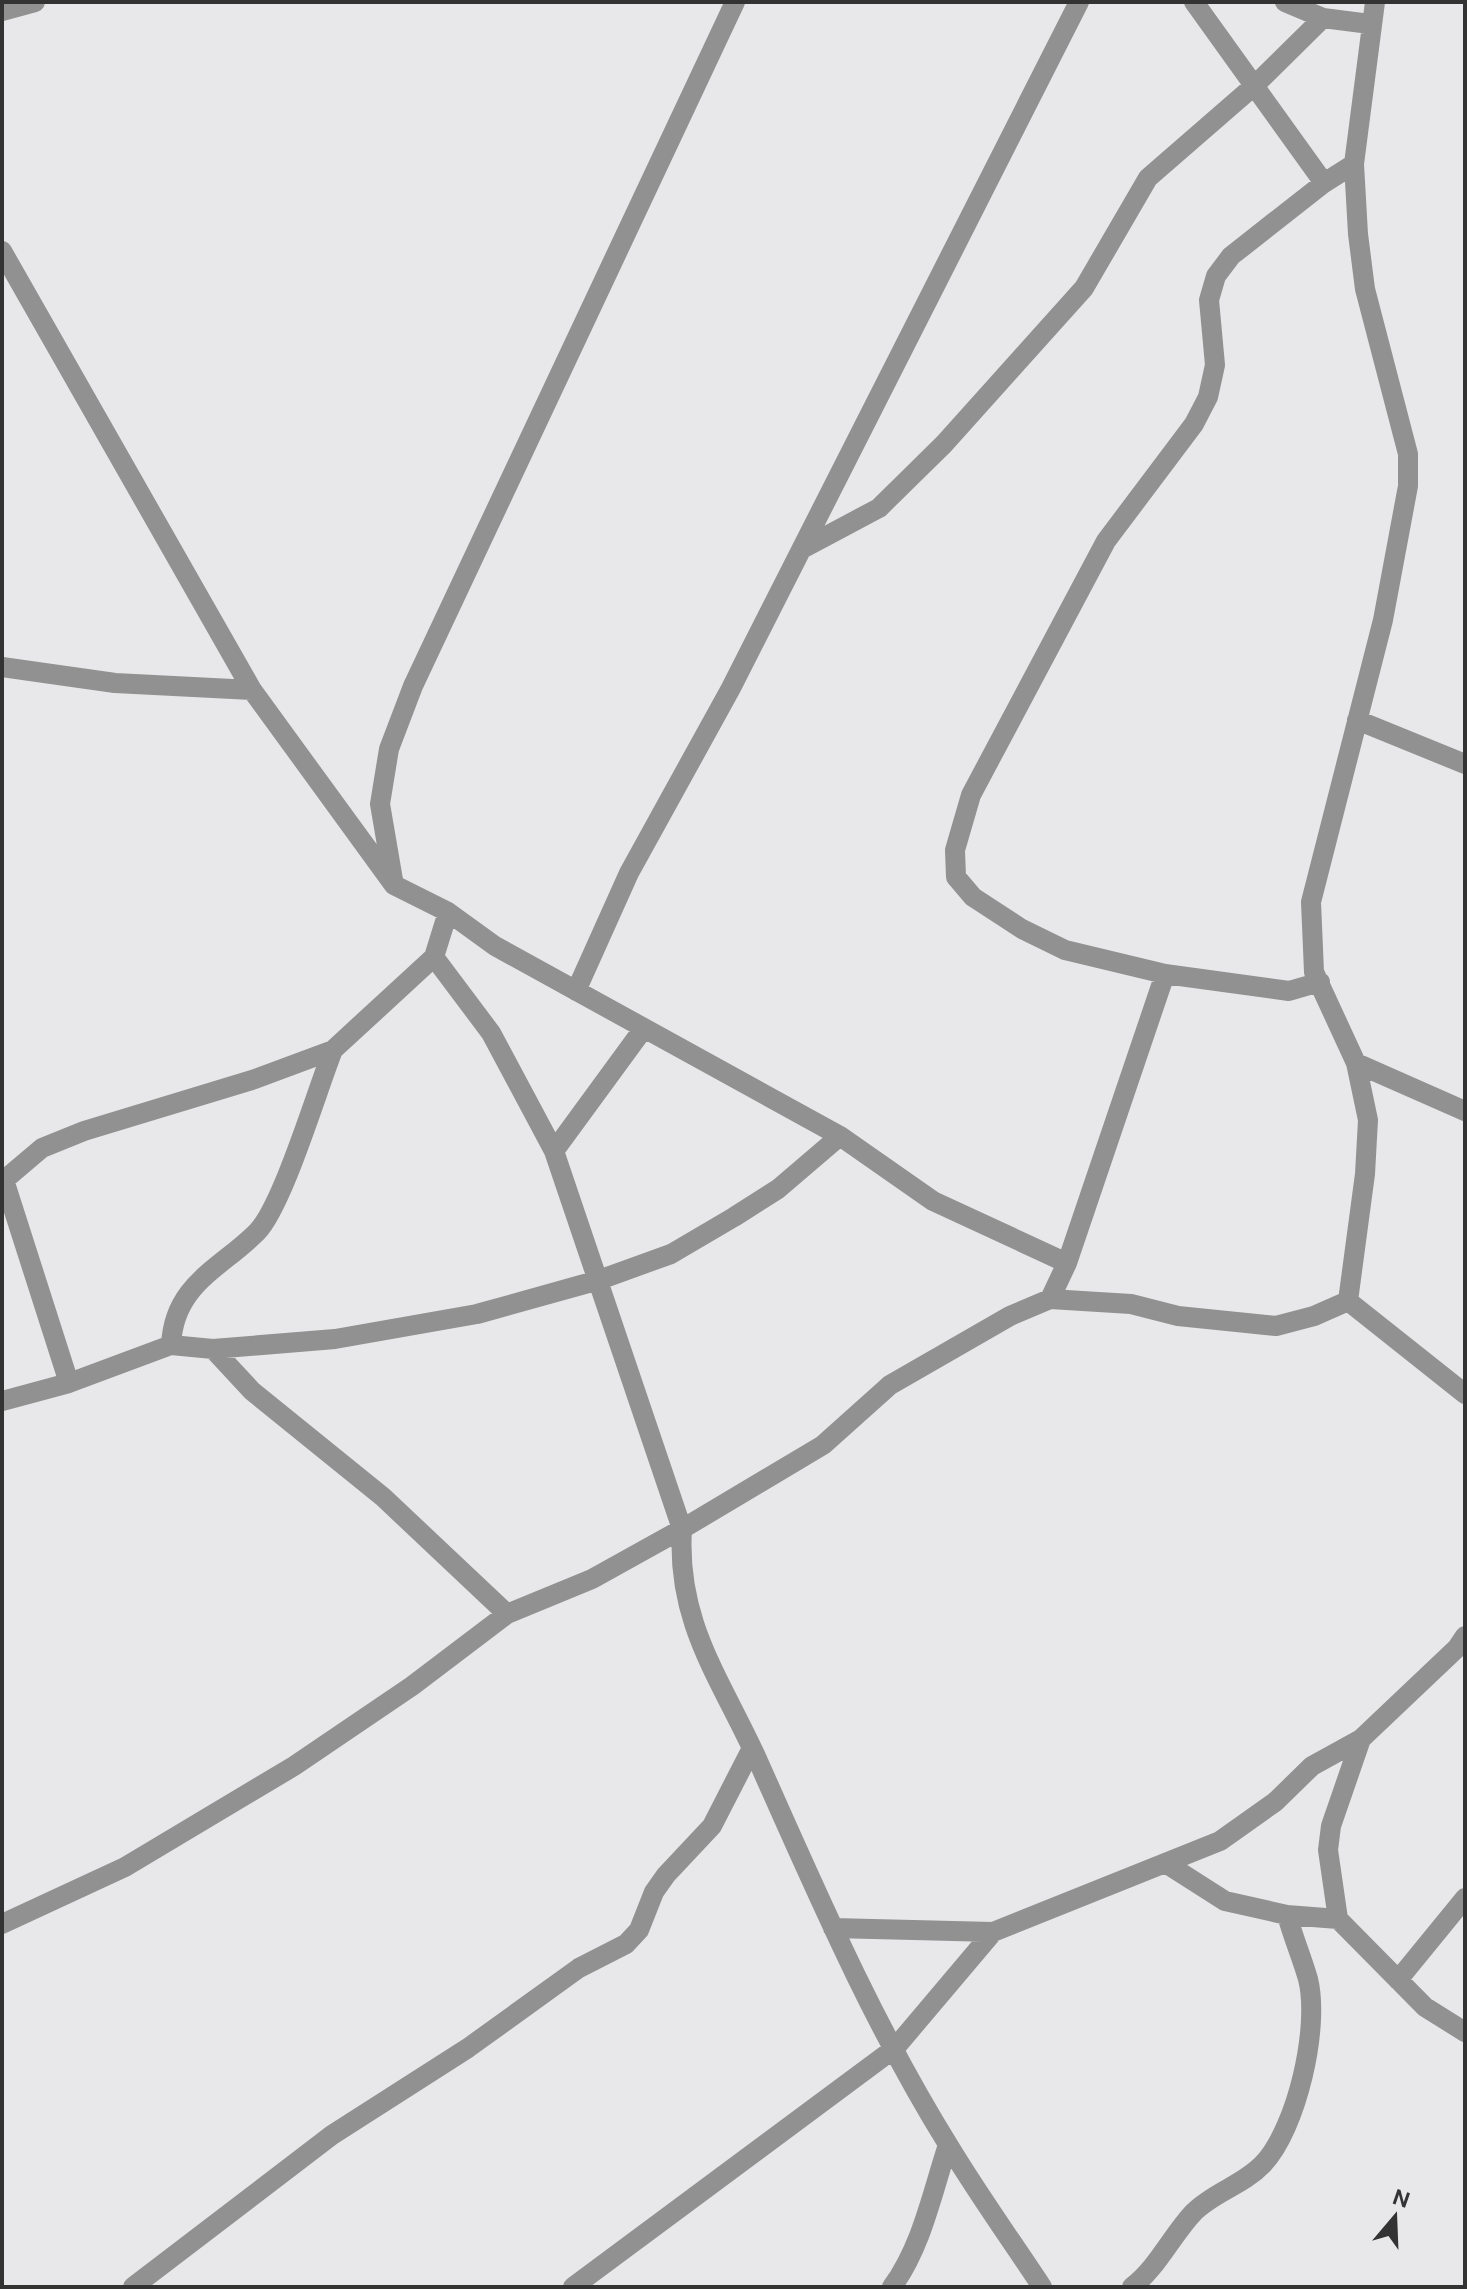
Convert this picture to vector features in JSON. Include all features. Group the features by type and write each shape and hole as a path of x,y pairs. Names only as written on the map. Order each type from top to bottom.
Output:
{"street":[{"path":"2,11 35,2"},
{"path":"394,885 380,804 394,736 433,645 735,2"},
{"path":"576,991 629,873 802,549 1079,2"},
{"path":"1194,2 1324,183"},
{"path":"1285,2 1323,18 1370,24"},
{"path":"1348,1301 1365,1174 1368,1120 1356,1063 1314,972 1311,902 1398,550 1408,486 1408,454 1365,289 1354,164 1375,2"},
{"path":"802,549 879,508 944,444 1084,288 1148,178 1255,85 1323,18"},
{"path":"1320,982 1289,991 1165,974 1065,950 1022,929 973,897 956,877 955,850 971,795 1106,541 1194,424 1208,397 1215,365 1209,300 1216,276 1231,256 1324,183 1354,164"},
{"path":"2,251 252,690 394,885 448,912 495,946 840,1136 933,1201 1067,1263"},
{"path":"3,668 115,683 252,690"},
{"path":"1357,720 1465,764"},
{"path":"69,1383 4,1182 42,1148 84,1131 255,1079 333,1050 434,957 448,912"},
{"path":"434,957 491,1033 554,1151 682,1529 680,1565 691,1620 833,1928 895,2048 948,2145 1042,2287"},
{"path":"1050,1299 1067,1263 1165,974"},
{"path":"554,1151 644,1028"},
{"path":"171,1345 172,1325 186,1297 215,1263 259,1231 280,1192 333,1050"},
{"path":"1356,1063 1465,1111"},
{"path":"2,1401 69,1383 171,1345 213,1349 335,1339 477,1314 599,1280 671,1254 734,1217 778,1189 840,1136"},
{"path":"2,1924 125,1867 294,1766 412,1686 507,1614 592,1579 682,1529 823,1445 890,1385 1010,1316 1050,1299 1131,1304 1178,1316 1276,1326 1314,1316 1348,1301"},
{"path":"1348,1301 1465,1394"},
{"path":"213,1349 252,1391 383,1497 507,1614"},
{"path":"833,1928 993,1932 1220,1841 1275,1802 1312,1766 1361,1739 1457,1648 1465,1636"},
{"path":"1361,1739 1331,1826 1328,1850 1338,1919 1425,2007 1465,2032"},
{"path":"133,2287 332,2135 468,2048 579,1968 626,1944 639,1930 654,1892 666,1875 712,1826 752,1748"},
{"path":"1167,1864 1225,1901 1287,1915 1338,1919"},
{"path":"1398,1980 1465,1898"},
{"path":"1132,2287 1164,2253 1192,2214 1245,2181 1280,2144 1292,2114 1311,2021 1308,1980 1287,1915"},
{"path":"573,2287 895,2048 993,1932"},
{"path":"892,2287 904,2270 920,2234 948,2145"}]}
